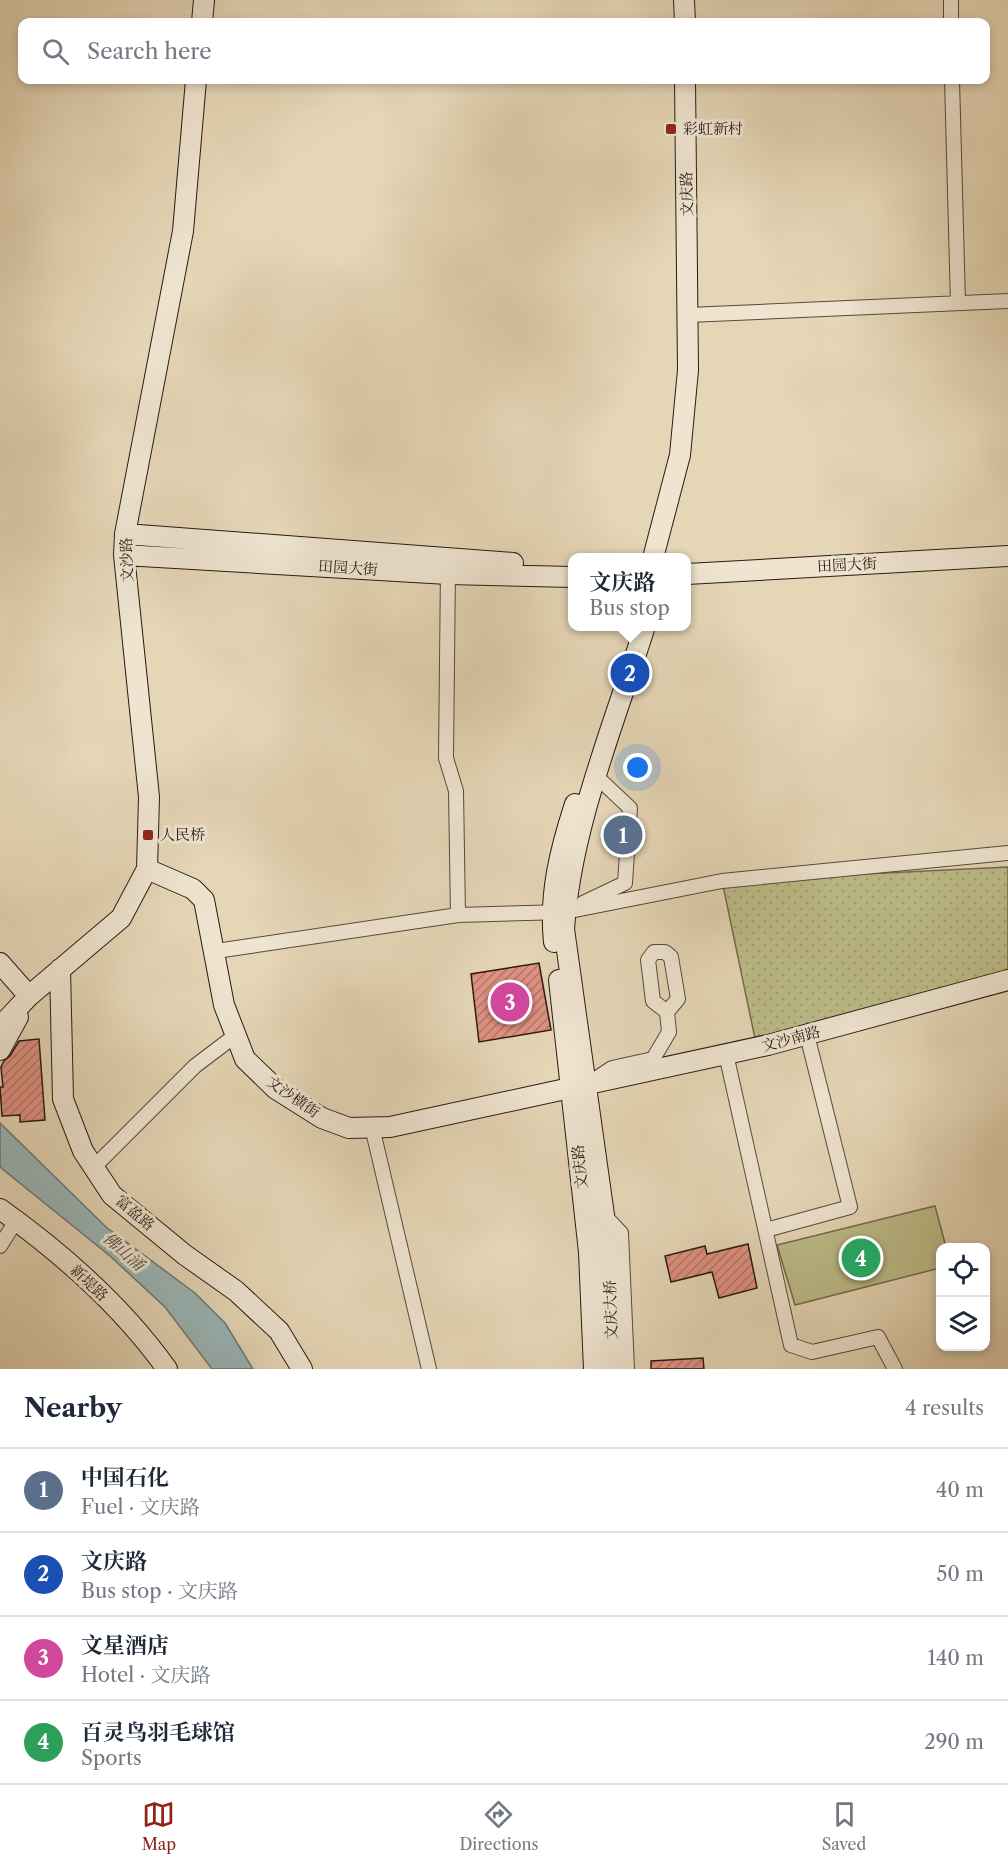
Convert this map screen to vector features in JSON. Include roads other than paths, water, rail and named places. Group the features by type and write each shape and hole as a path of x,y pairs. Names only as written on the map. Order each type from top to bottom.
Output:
{"street":[{"path":"202,18 204,0"},
{"path":"684,0 685,18"},
{"path":"697,0 697,18"},
{"path":"951,0 951,18"},
{"name":"文沙路","path":"0,1027 29,996 121,918 147,869 149,797 124,555 125,534 183,231 196,84"},
{"name":"文庆路","path":"654,553 680,455 693,315 685,84"},
{"name":"文庆路","path":"668,553 694,453 693,315 697,84"},
{"path":"952,84 958,303"},
{"path":"693,315 1008,301"},
{"name":"田园大街","path":"125,534 568,577"},
{"name":"田园大街","path":"124,555 568,568"},
{"name":"田园大街","path":"691,574 1008,556"},
{"path":"448,566 447,758 456,791 458,915"},
{"name":"文庆路","path":"599,1251 558,912 561,845 631,631"},
{"name":"文庆路","path":"558,912 582,825 644,631"},
{"path":"558,912 625,883 630,808 597,777"},
{"path":"216,951 458,915 558,912 722,881 1008,853"},
{"name":"文沙横街","path":"147,869 193,889 204,900 216,951 224,1005 245,1059 276,1089 322,1118 349,1128 390,1127 579,1086"},
{"path":"0,963 29,996"},
{"name":"富盈路","path":"60,969 63,1099 83,1151 112,1195 185,1255 236,1291 279,1331 302,1369"},
{"name":"文沙南路","path":"579,1086 807,1035 1008,980"},
{"name":"文沙路","path":"0,1050 29,996"},
{"path":"579,1086 612,1068 653,1059 669,1032 667,1012"},
{"path":"94,1167 195,1066 236,1035"},
{"path":"766,1230 850,1207 807,1035"},
{"path":"726,1054 791,1345 812,1352 878,1337 895,1369"},
{"name":"文庆路","path":"579,1086 604,1215 599,1251"},
{"path":"372,1127 429,1369"},
{"name":"新堤路","path":"0,1209 93,1285 137,1329 167,1369"},
{"path":"604,1215 621,1233 627,1369"},
{"path":"0,1246 16,1221"},
{"name":"文庆大桥","path":"594,1369 599,1251"},
{"name":"文庆大桥","path":"599,1251 614,1369"}],"water":[{"name":"佛山涌","path":"0,1123 106,1227 195,1293 225,1323 253,1369 212,1369 165,1307 110,1256 0,1167"}],"place":[{"name":"彩虹新村","path":"671,129"},
{"name":"文庆路","path":"630,673"},
{"name":"人民桥","path":"148,835"},
{"name":"中国石化","path":"623,835"},
{"name":"文星酒店","path":"510,1002"},
{"name":"百灵鸟羽毛球馆","path":"861,1258"}]}
